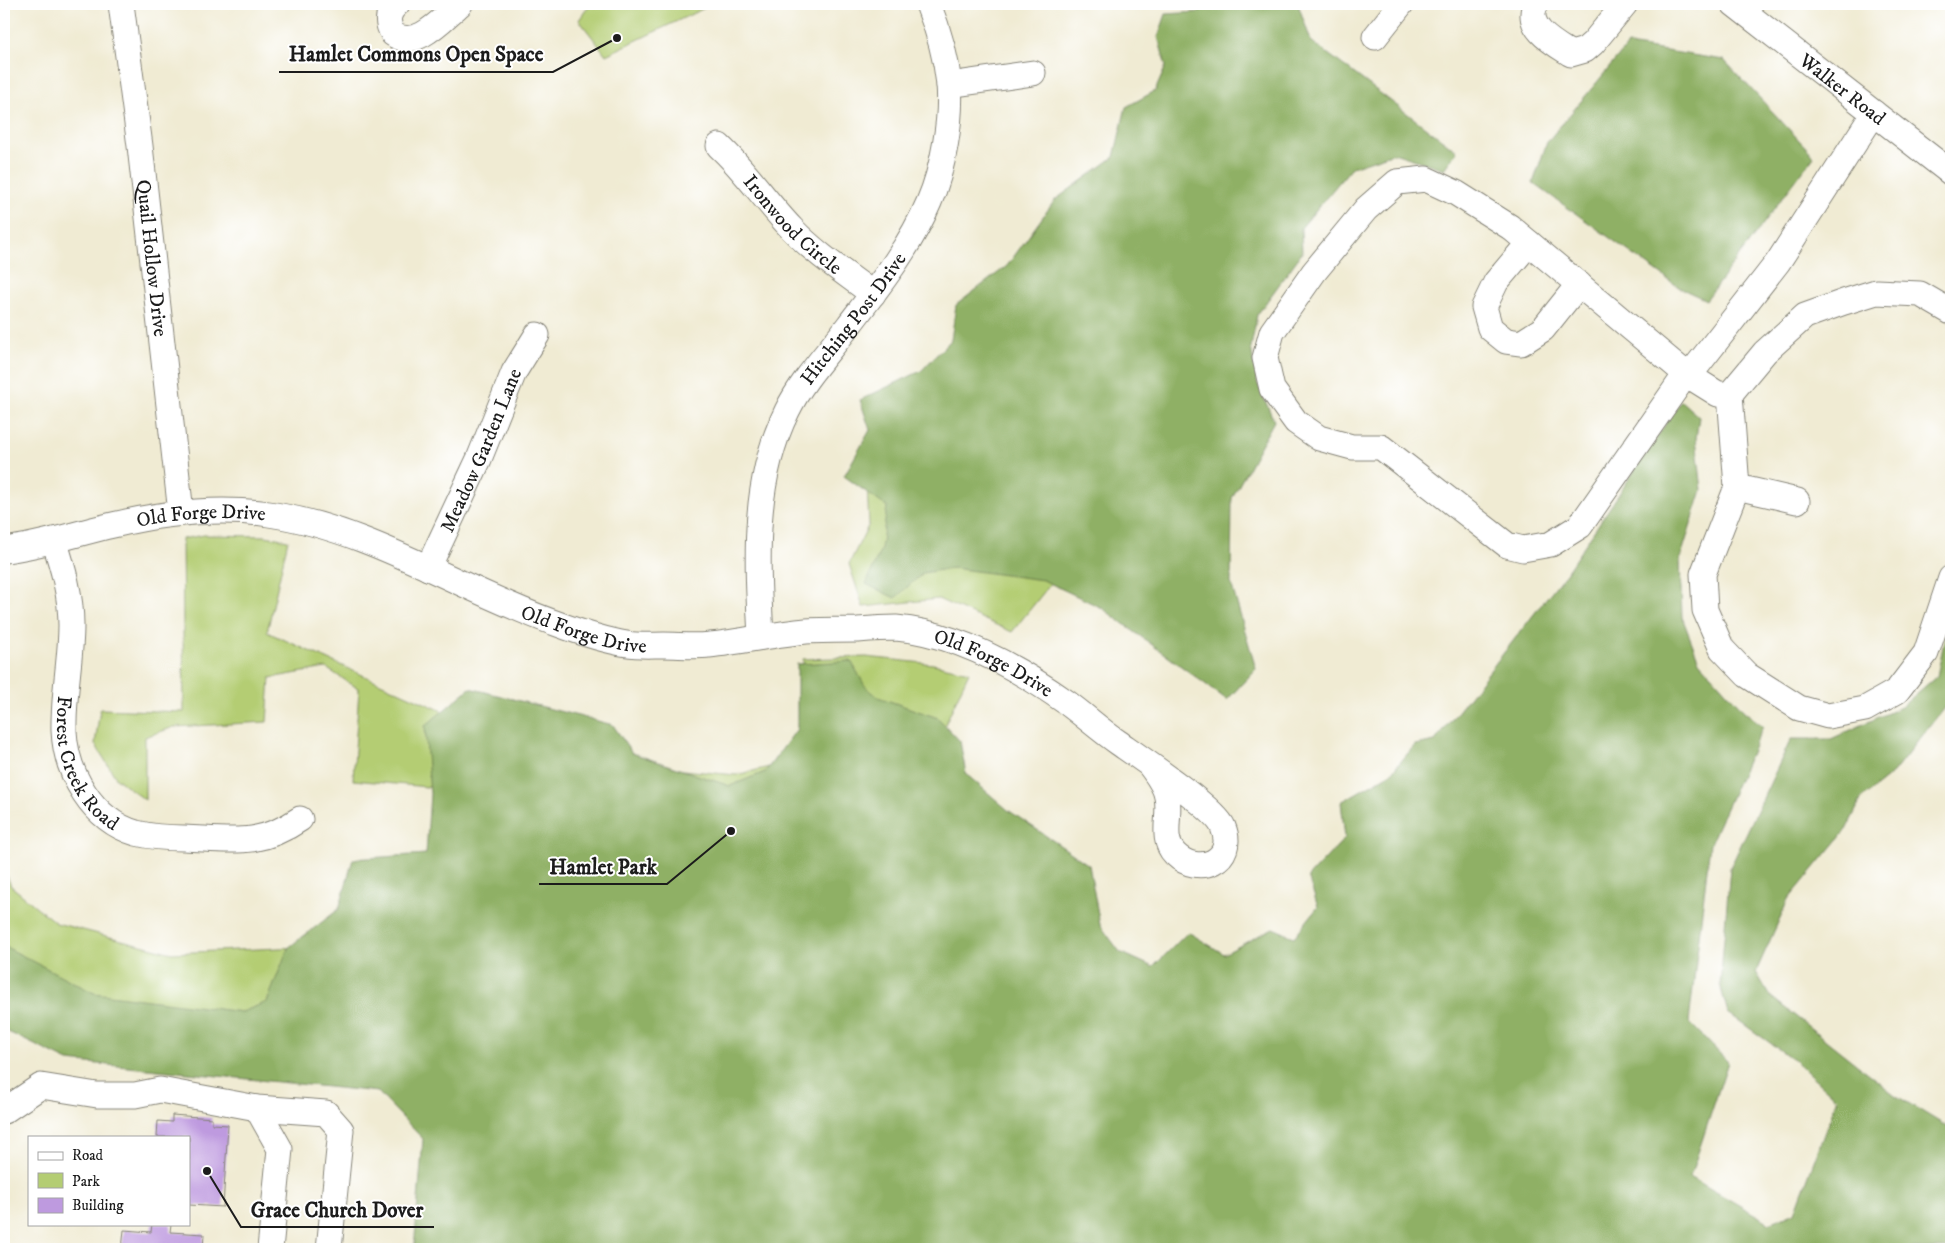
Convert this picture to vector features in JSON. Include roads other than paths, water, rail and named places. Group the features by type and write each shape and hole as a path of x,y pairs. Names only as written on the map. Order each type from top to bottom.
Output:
{"street":[{"name":"Quail Hollow Drive","path":"121,4 140,146 181,513"},
{"path":"397,4 390,11 388,22 392,34 404,40 425,32 460,4"},
{"name":"Hitching Post Drive","path":"761,637 758,542 760,505 766,470 787,411 801,387 872,294 908,243 929,203 937,183 948,119 949,85 936,24 928,4"},
{"path":"1375,37 1401,4"},
{"path":"1536,4 1533,8 1534,21 1546,39 1572,54 1585,50 1593,43 1625,4"},
{"name":"Walker Road","path":"1734,4 1951,173"},
{"path":"949,85 1033,73"},
{"path":"1730,394 1718,394 1686,374 1510,227 1464,198 1426,179 1397,182 1366,209 1314,272 1272,332 1265,358 1272,389 1296,422 1319,438 1352,447 1381,446 1506,545 1522,549 1551,544 1580,526 1686,374 1696,367 1778,262 1874,113"},
{"name":"Ironwood Circle","path":"719,146 737,162 792,229 815,250 872,294"},
{"path":"1529,243 1496,282 1484,307 1490,328 1506,341 1521,343 1543,329 1579,284"},
{"path":"1951,312 1920,294 1911,293 1876,292 1829,307 1805,316 1765,352 1730,394 1736,487 1703,574 1705,610 1722,649 1747,675 1799,708 1828,716 1865,709 1897,691 1926,653 1951,578"},
{"name":"Meadow Garden Lane","path":"428,568 479,459 514,372 537,335"},
{"path":"1736,487 1797,501"},
{"name":"Old Forge Drive","path":"4,550 54,540 146,517 181,513 226,512 266,514 301,520 345,532 530,614 597,638 631,645 707,646 806,631 896,628 934,636 994,657 1066,702 1115,741 1149,764"},
{"name":"Forest Creek Road","path":"54,540 70,599 71,626 64,729 66,752 72,771 79,784 98,809 113,822 134,832 158,837 250,841 286,828 300,818"},
{"path":"4,1111 41,1086 97,1095 135,1095 160,1090 257,1108 326,1113 340,1130 329,1249"},
{"path":"257,1108 280,1149 270,1249"}],"place":[{"name":"Hamlet Commons Open Space","path":"617,38"},
{"name":"Hamlet Park","path":"731,831"},
{"name":"Grace Church Dover","path":"207,1171"}]}
